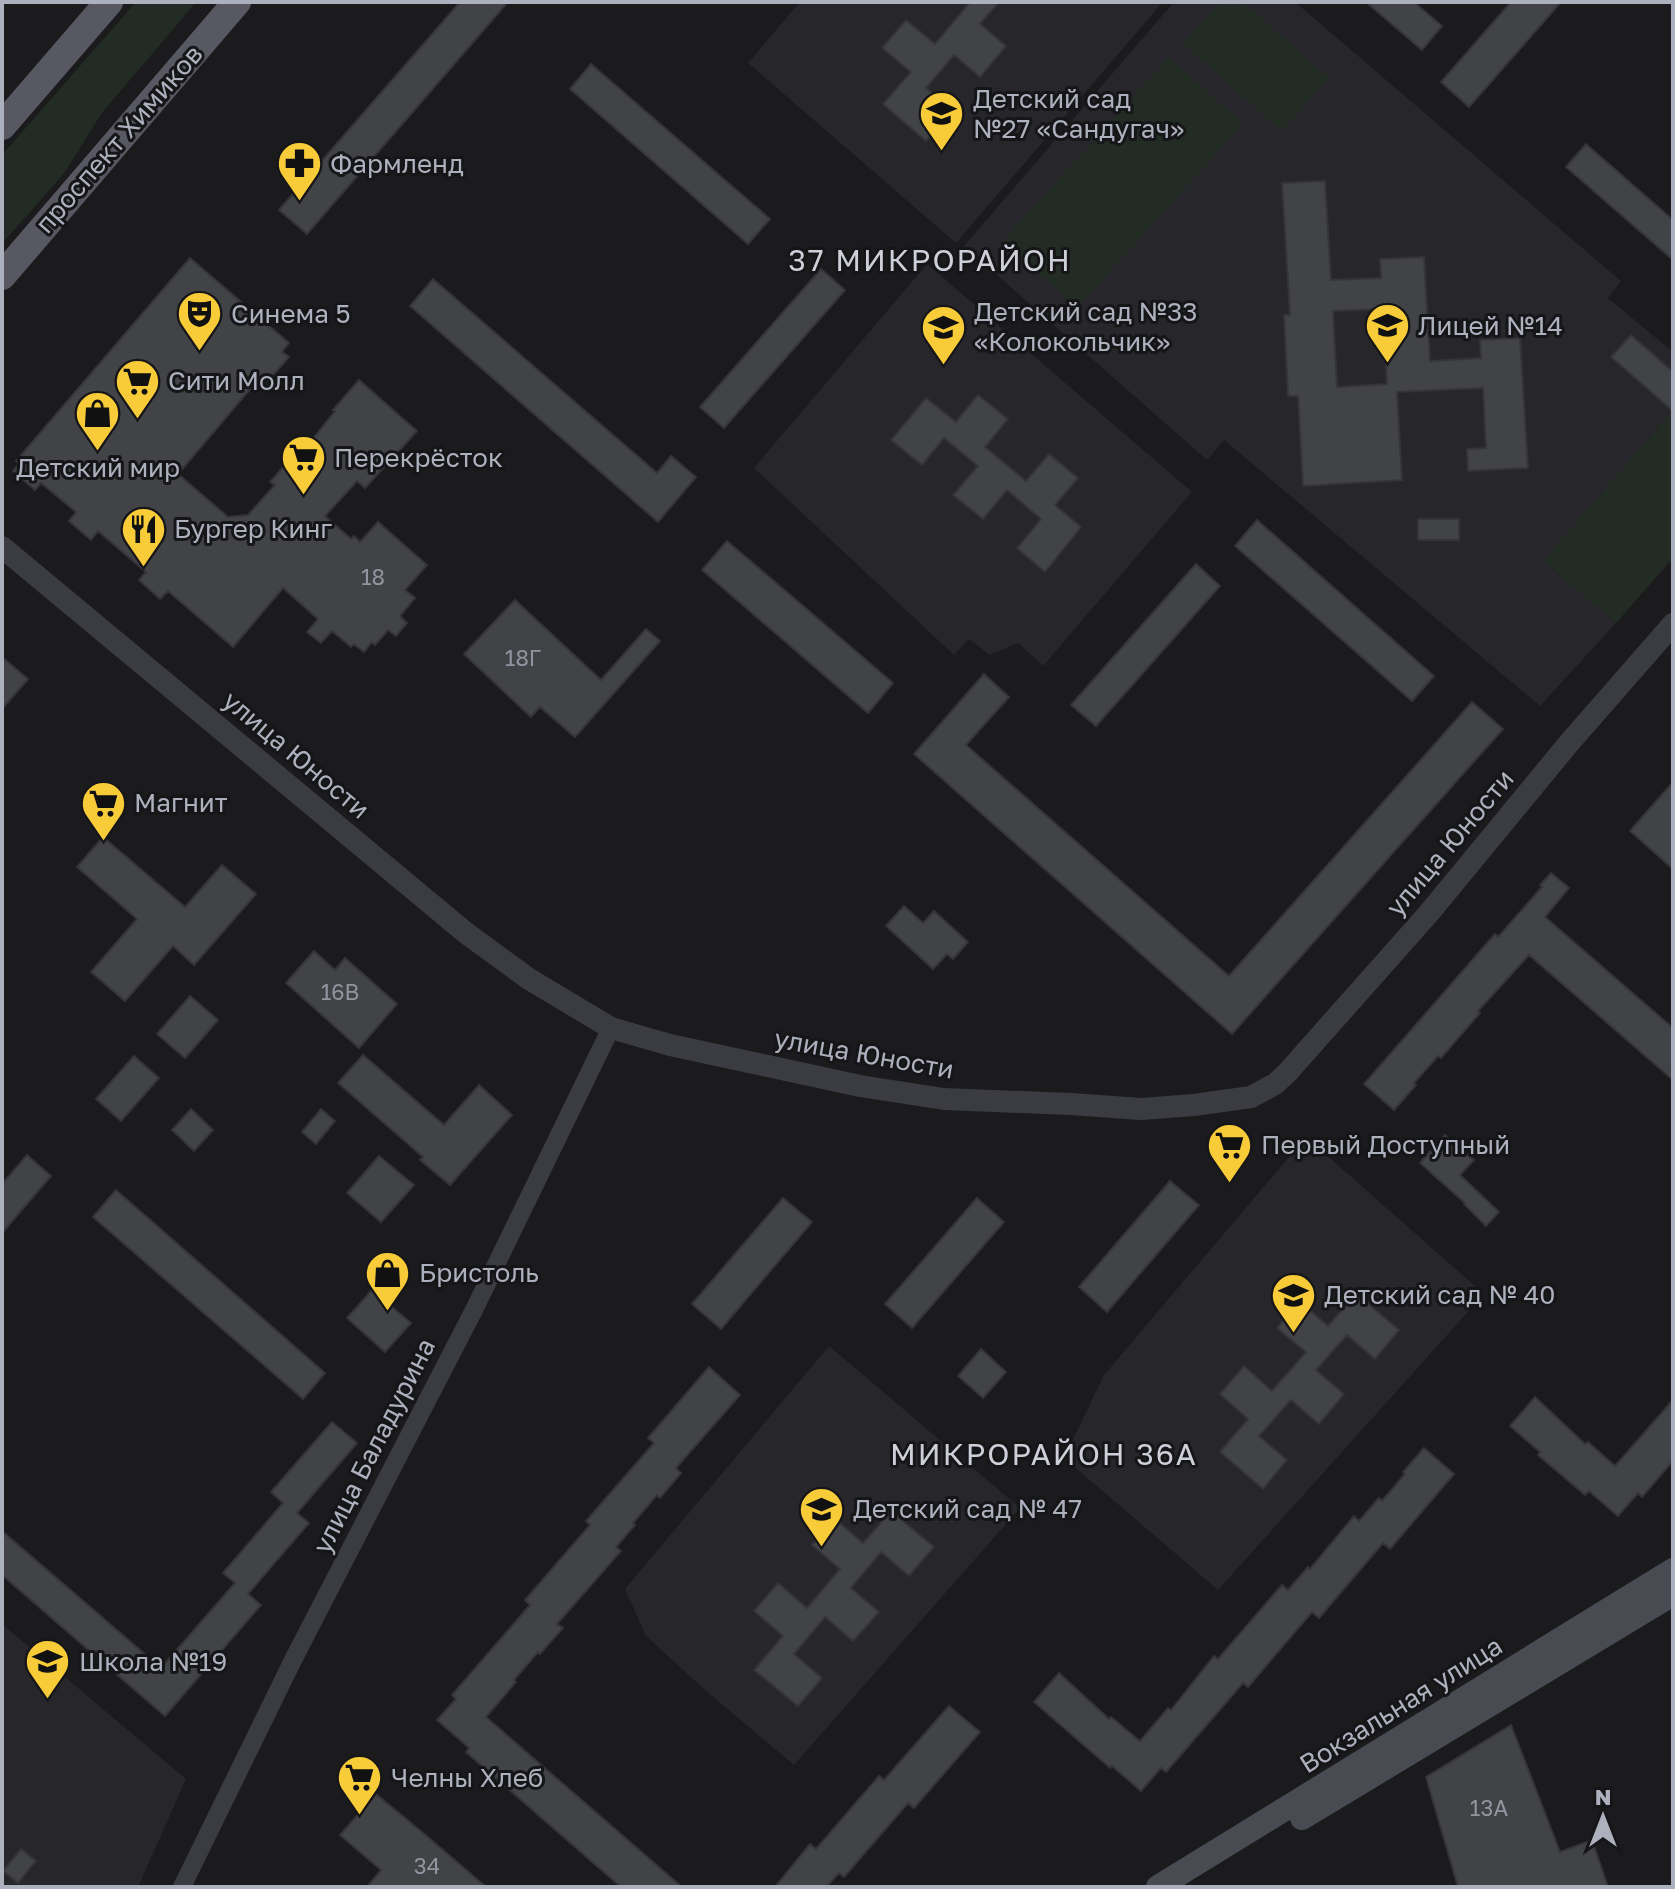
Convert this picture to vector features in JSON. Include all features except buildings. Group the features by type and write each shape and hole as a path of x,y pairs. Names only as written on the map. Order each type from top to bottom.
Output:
{"main road":[{"path":"2,126 109,2"},
{"name":"проспект Химиков","path":"2,276 237,2"},
{"name":"Вокзальная улица","path":"1158,1887 1673,1570"},
{"name":"Вокзальная улица","path":"1187,1887 1673,1594"}],"street":[{"name":"улица Юности","path":"2,547 466,933 529,979 611,1028 670,1045 860,1086 944,1099 1141,1109 1251,1097 1275,1084 1429,913 1569,743 1673,624"},
{"name":"улица Баладурина","path":"182,1887 287,1673 481,1297 611,1028"}],"shaded area":[{"path":"136,2 196,2 101,114 65,172 2,244 2,155"},
{"name":"Детский сад №27 «Сандугач»","path":"800,2 1163,2 956,243 748,63"},
{"name":"Лицей №14","path":"1174,2 1295,2 1621,281 1608,298 1673,352 1673,410 1543,561 1616,623 1540,706 1224,440 1207,460 964,246"},
{"path":"1220,2 1243,2 1329,78 1282,131 1183,44"},
{"path":"1169,57 1243,124 1077,308 1003,241"},
{"name":"Детский сад №33 «Колокольчик»","path":"927,264 1192,492 1043,666 1018,643 990,655 969,639 954,655 754,468"},
{"path":"1673,410 1673,558 1616,623 1543,561"},
{"name":"Детский сад № 40","path":"1306,1137 1484,1294 1218,1590 1064,1458 1104,1375"},
{"name":"Детский сад № 47","path":"829,1346 1020,1508 794,1765 646,1636 625,1589"},
{"name":"Школа №19","path":"2,1624 186,1779 138,1887 2,1887"}],"place":[{"name":"Детский сад №27 «Сандугач»","path":"942,153"},
{"name":"Фармленд","path":"299,203"},
{"name":"Синема 5","path":"200,353"},
{"name":"Лицей №14","path":"1387,365"},
{"name":"Детский сад №33 «Колокольчик»","path":"943,366"},
{"name":"Сити Молл","path":"137,420"},
{"name":"Детский мир","path":"98,452"},
{"name":"Перекрёсток","path":"303,497"},
{"name":"Бургер Кинг","path":"143,568"},
{"name":"Магнит","path":"103,842"},
{"name":"Первый Доступный","path":"1230,1184"},
{"name":"Бристоль","path":"388,1312"},
{"name":"Детский сад № 40","path":"1293,1334"},
{"name":"Детский сад № 47","path":"822,1548"},
{"name":"Школа №19","path":"48,1701"},
{"name":"Челны Хлеб","path":"360,1817"}],"district":[{"name":"37 МИКРОРАЙОН","path":"930,261"},
{"name":"МИКРОРАЙОН 36А","path":"1044,1455"}]}
